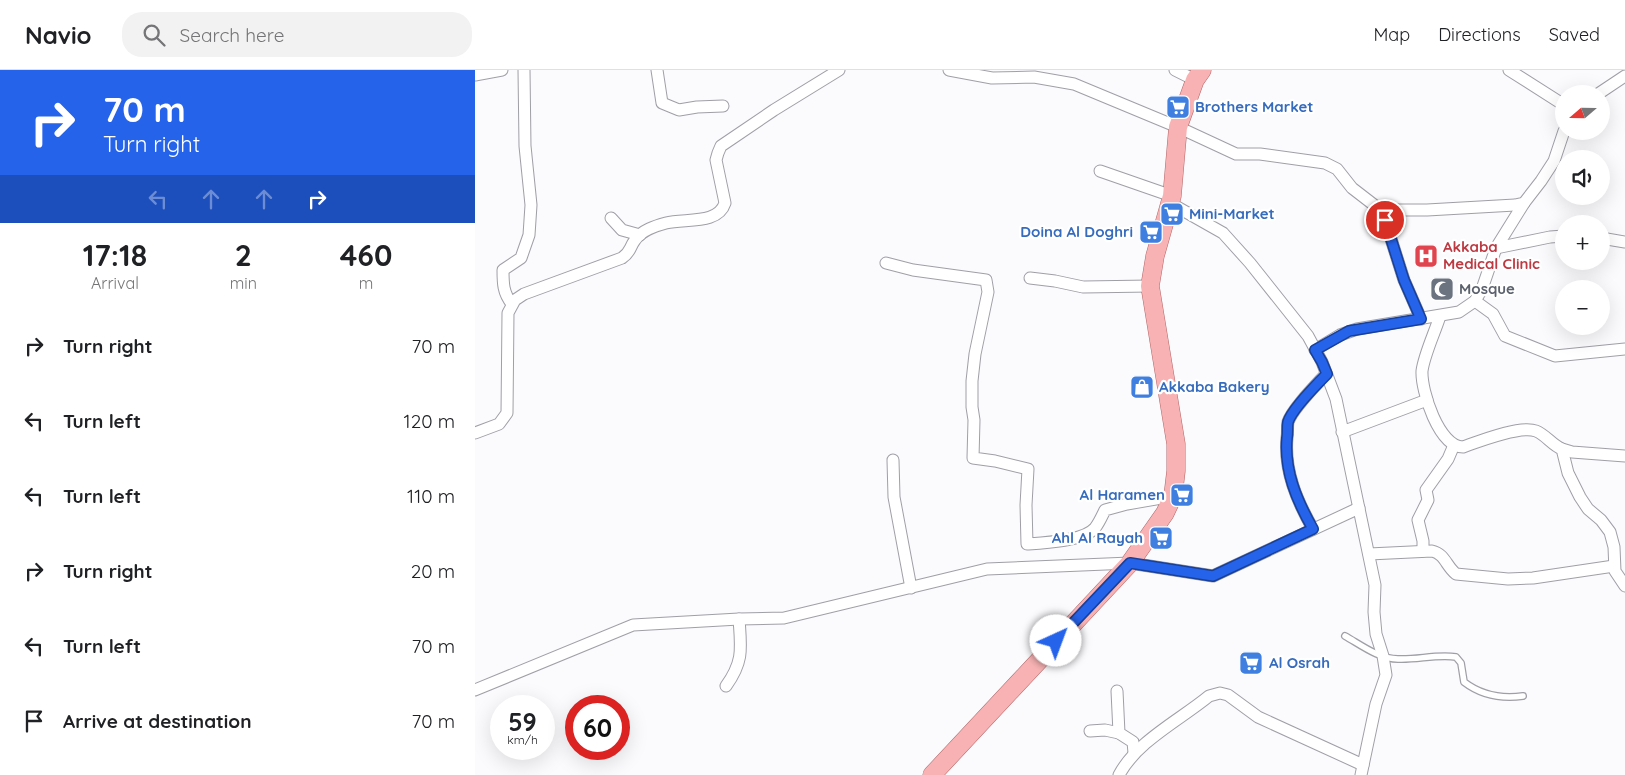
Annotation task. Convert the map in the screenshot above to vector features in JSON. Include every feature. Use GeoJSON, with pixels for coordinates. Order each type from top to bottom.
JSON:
{"type":"FeatureCollection","features":[{"type":"Feature","properties":{"kind":"main road"},"geometry":{"type":"LineString","coordinates":[[932,775],[1130,563],[1165,513],[1173,496],[1176,471],[1176,444],[1150,286],[1155,256],[1171,199],[1178,127],[1199,75]]}},
{"type":"Feature","properties":{"kind":"street"},"geometry":{"type":"LineString","coordinates":[[475,74],[502,70]]}},
{"type":"Feature","properties":{"kind":"street"},"geometry":{"type":"LineString","coordinates":[[512,304],[503,287],[503,270],[521,258],[529,235],[531,205],[525,146],[523,70]]}},
{"type":"Feature","properties":{"kind":"street"},"geometry":{"type":"LineString","coordinates":[[657,70],[662,103],[679,110],[723,106]]}},
{"type":"Feature","properties":{"kind":"street"},"geometry":{"type":"LineString","coordinates":[[475,433],[499,424],[507,413],[508,313],[512,304],[524,294],[622,258],[628,254],[640,234],[646,230],[666,223],[706,218],[719,213],[725,203],[716,160],[721,146],[773,110],[839,70]]}},
{"type":"Feature","properties":{"kind":"street"},"geometry":{"type":"LineString","coordinates":[[949,70],[992,78],[1006,74],[1074,84],[1178,127],[1235,154],[1260,154],[1331,166],[1341,174],[1352,188],[1387,216]]}},
{"type":"Feature","properties":{"kind":"street"},"geometry":{"type":"LineString","coordinates":[[1175,70],[1199,75]]}},
{"type":"Feature","properties":{"kind":"street"},"geometry":{"type":"LineString","coordinates":[[1509,70],[1555,99]]}},
{"type":"Feature","properties":{"kind":"street"},"geometry":{"type":"LineString","coordinates":[[1610,86],[1625,76]]}},
{"type":"Feature","properties":{"kind":"street"},"geometry":{"type":"LineString","coordinates":[[1315,350],[1349,331],[1459,312],[1475,301],[1482,289],[1496,248],[1524,203],[1554,161],[1561,140]]}},
{"type":"Feature","properties":{"kind":"street"},"geometry":{"type":"LineString","coordinates":[[1100,171],[1171,199],[1223,233],[1250,263],[1308,336],[1322,362],[1336,399],[1375,585],[1374,612],[1376,634],[1383,656],[1386,675],[1376,704],[1362,770],[1258,717],[1227,695],[1220,693],[1209,696],[1134,753],[1119,775]]}},
{"type":"Feature","properties":{"kind":"street"},"geometry":{"type":"LineString","coordinates":[[1421,319],[1404,280],[1385,220],[1387,216],[1396,210],[1427,210],[1524,203]]}},
{"type":"Feature","properties":{"kind":"street"},"geometry":{"type":"LineString","coordinates":[[611,218],[622,230],[640,234]]}},
{"type":"Feature","properties":{"kind":"street"},"geometry":{"type":"LineString","coordinates":[[1496,248],[1555,237]]}},
{"type":"Feature","properties":{"kind":"street"},"geometry":{"type":"LineString","coordinates":[[1610,240],[1625,242]]}},
{"type":"Feature","properties":{"kind":"street"},"geometry":{"type":"LineString","coordinates":[[886,263],[913,270],[986,280],[988,292],[975,354],[972,381],[973,458],[1028,469],[1026,505],[1027,544],[1078,537],[1094,529],[1105,510],[1173,496]]}},
{"type":"Feature","properties":{"kind":"street"},"geometry":{"type":"LineString","coordinates":[[1029,278],[1083,287],[1150,286]]}},
{"type":"Feature","properties":{"kind":"street"},"geometry":{"type":"LineString","coordinates":[[1475,301],[1493,314],[1505,336],[1555,356],[1625,349]]}},
{"type":"Feature","properties":{"kind":"street"},"geometry":{"type":"LineString","coordinates":[[1440,316],[1423,363],[1422,379],[1427,400],[1439,428],[1454,445],[1463,446],[1525,429],[1538,432],[1553,444],[1572,452],[1625,456]]}},
{"type":"Feature","properties":{"kind":"street"},"geometry":{"type":"LineString","coordinates":[[1313,529],[1295,492],[1286,451],[1289,421],[1307,394],[1327,374]]}},
{"type":"Feature","properties":{"kind":"street"},"geometry":{"type":"LineString","coordinates":[[1342,432],[1427,400]]}},
{"type":"Feature","properties":{"kind":"street"},"geometry":{"type":"LineString","coordinates":[[1423,552],[1423,541],[1418,520],[1428,500],[1426,490],[1448,460],[1454,445]]}},
{"type":"Feature","properties":{"kind":"street"},"geometry":{"type":"LineString","coordinates":[[1562,449],[1568,473],[1584,503],[1610,532],[1614,566],[1625,586]]}},
{"type":"Feature","properties":{"kind":"street"},"geometry":{"type":"LineString","coordinates":[[893,460],[894,497],[911,588]]}},
{"type":"Feature","properties":{"kind":"street"},"geometry":{"type":"LineString","coordinates":[[475,690],[633,625],[739,618],[784,618],[987,570],[1130,563],[1213,576],[1359,508]]}},
{"type":"Feature","properties":{"kind":"street"},"geometry":{"type":"LineString","coordinates":[[1369,554],[1432,551],[1441,555],[1456,574],[1508,578],[1533,578],[1614,566]]}},
{"type":"Feature","properties":{"kind":"street"},"geometry":{"type":"LineString","coordinates":[[726,686],[734,675],[740,659],[739,618]]}},
{"type":"Feature","properties":{"kind":"street"},"geometry":{"type":"LineString","coordinates":[[1117,690],[1119,733]]}},
{"type":"Feature","properties":{"kind":"street"},"geometry":{"type":"LineString","coordinates":[[1090,731],[1105,730],[1119,733],[1133,742],[1134,753]]}},
{"type":"Feature","properties":{"kind":"lane"},"geometry":{"type":"LineString","coordinates":[[1345,636],[1383,656],[1397,659],[1447,655],[1457,657],[1461,663],[1464,682],[1471,688],[1488,695],[1507,698],[1523,696]]}},
{"type":"Feature","properties":{"kind":"place","name":"Brothers Market"},"geometry":{"type":"Point","coordinates":[1178,107]}},
{"type":"Feature","properties":{"kind":"place","name":"Mini-Market"},"geometry":{"type":"Point","coordinates":[1172,214]}},
{"type":"Feature","properties":{"kind":"place","name":"Doina Al Doghri"},"geometry":{"type":"Point","coordinates":[1151,232]}},
{"type":"Feature","properties":{"kind":"place","name":"Akkaba Medical Clinic"},"geometry":{"type":"Point","coordinates":[1426,256]}},
{"type":"Feature","properties":{"kind":"place","name":"Mosque"},"geometry":{"type":"Point","coordinates":[1442,289]}},
{"type":"Feature","properties":{"kind":"place","name":"Akkaba Bakery"},"geometry":{"type":"Point","coordinates":[1142,387]}},
{"type":"Feature","properties":{"kind":"place","name":"Al Haramen"},"geometry":{"type":"Point","coordinates":[1182,495]}},
{"type":"Feature","properties":{"kind":"place","name":"Ahl Al Rayah"},"geometry":{"type":"Point","coordinates":[1161,538]}},
{"type":"Feature","properties":{"kind":"place","name":"Al Osrah"},"geometry":{"type":"Point","coordinates":[1251,663]}},
{"type":"Feature","properties":{"kind":"route"},"geometry":{"type":"LineString","coordinates":[[1056,641],[1130,563],[1213,576],[1313,529],[1303,512],[1295,492],[1286,451],[1289,421],[1307,394],[1327,374],[1315,350],[1349,331],[1421,319],[1404,280],[1385,220]]}}]}
